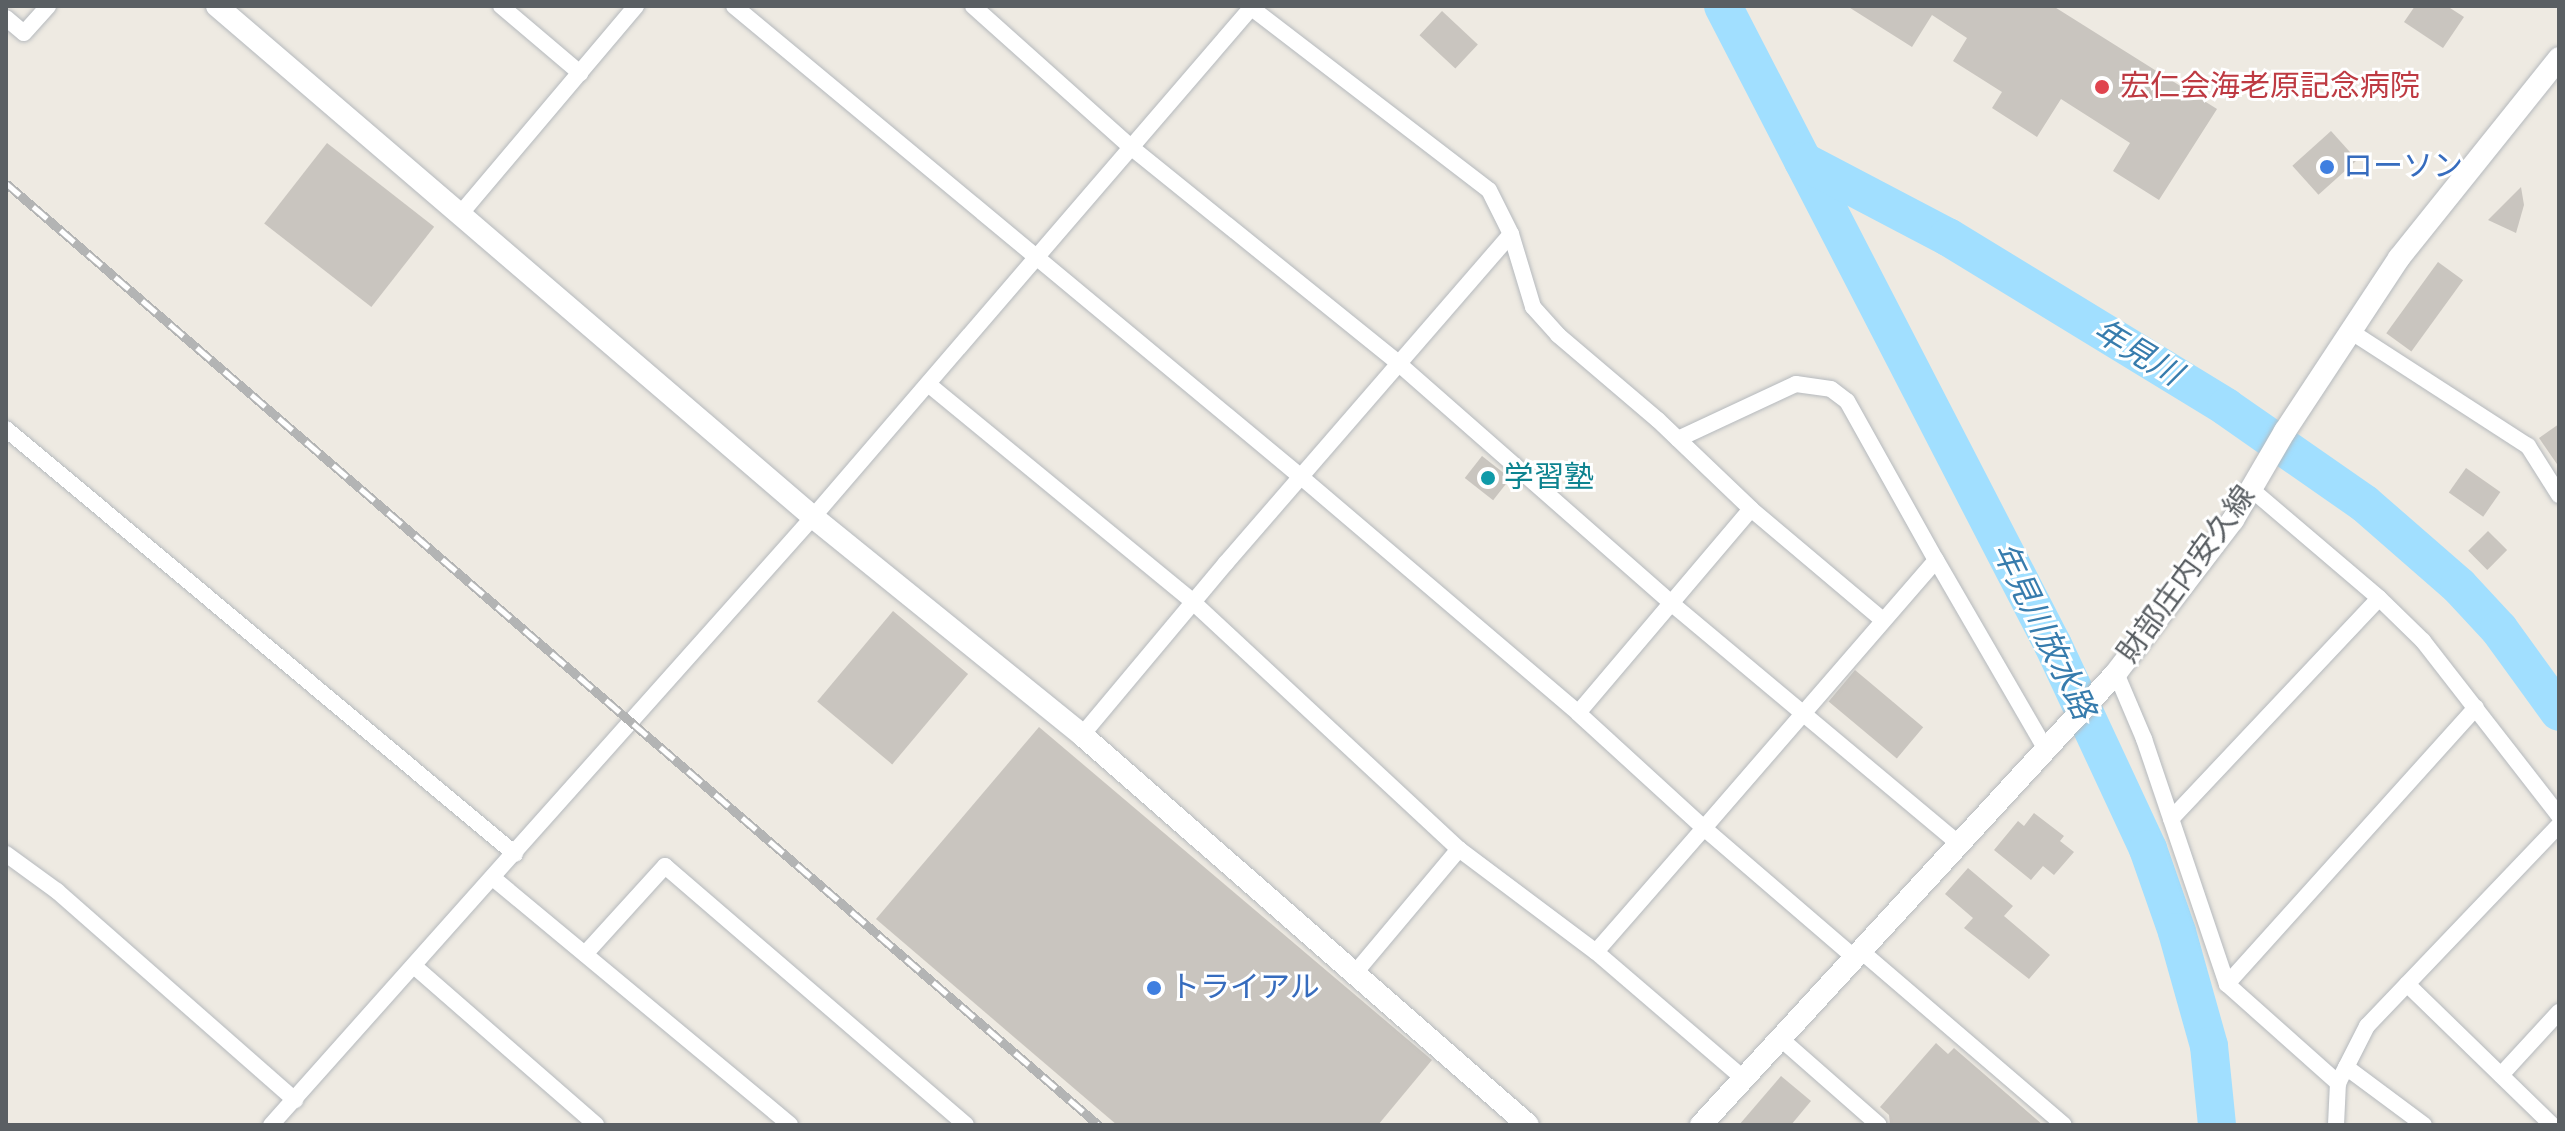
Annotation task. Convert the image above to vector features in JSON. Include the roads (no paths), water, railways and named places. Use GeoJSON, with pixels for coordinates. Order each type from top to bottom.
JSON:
{"type":"FeatureCollection","features":[{"type":"Feature","properties":{"kind":"street"},"geometry":{"type":"LineString","coordinates":[[6,18],[24,33],[48,6]]}},
{"type":"Feature","properties":{"kind":"street"},"geometry":{"type":"LineString","coordinates":[[217,6],[462,212],[813,517],[1082,735],[1528,1125]]}},
{"type":"Feature","properties":{"kind":"street"},"geometry":{"type":"LineString","coordinates":[[501,6],[580,73]]}},
{"type":"Feature","properties":{"kind":"street"},"geometry":{"type":"LineString","coordinates":[[462,212],[636,6]]}},
{"type":"Feature","properties":{"kind":"street"},"geometry":{"type":"LineString","coordinates":[[734,6],[1300,476],[1578,713],[1704,828],[2064,1125]]}},
{"type":"Feature","properties":{"kind":"street"},"geometry":{"type":"LineString","coordinates":[[973,6],[1132,148],[1398,363],[1671,603],[1959,844]]}},
{"type":"Feature","properties":{"kind":"street"},"geometry":{"type":"LineString","coordinates":[[271,1125],[813,517],[1250,7],[1489,190],[1511,234],[1533,307],[1558,335],[1678,439],[1751,509],[1883,620]]}},
{"type":"Feature","properties":{"kind":"street","name":"財部庄内安久線"},"geometry":{"type":"LineString","coordinates":[[1701,1125],[2111,680],[2233,520],[2285,431],[2399,258],[2559,58]]}},
{"type":"Feature","properties":{"kind":"street"},"geometry":{"type":"LineString","coordinates":[[1082,735],[1300,476],[1511,234]]}},
{"type":"Feature","properties":{"kind":"street"},"geometry":{"type":"LineString","coordinates":[[2350,331],[2528,446],[2559,495]]}},
{"type":"Feature","properties":{"kind":"street"},"geometry":{"type":"LineString","coordinates":[[928,384],[1193,602],[1459,849],[1596,952],[1744,1079]]}},
{"type":"Feature","properties":{"kind":"street"},"geometry":{"type":"LineString","coordinates":[[1678,439],[1796,384],[1831,389],[1847,401],[1936,560],[2049,746]]}},
{"type":"Feature","properties":{"kind":"street"},"geometry":{"type":"LineString","coordinates":[[6,429],[515,854]]}},
{"type":"Feature","properties":{"kind":"street"},"geometry":{"type":"LineString","coordinates":[[2254,482],[2423,641],[2559,816]]}},
{"type":"Feature","properties":{"kind":"street"},"geometry":{"type":"LineString","coordinates":[[1578,713],[1751,509]]}},
{"type":"Feature","properties":{"kind":"street"},"geometry":{"type":"LineString","coordinates":[[1596,952],[1936,560]]}},
{"type":"Feature","properties":{"kind":"street"},"geometry":{"type":"LineString","coordinates":[[2171,819],[2379,598]]}},
{"type":"Feature","properties":{"kind":"street"},"geometry":{"type":"LineString","coordinates":[[2111,680],[2144,739],[2227,984],[2338,1083]]}},
{"type":"Feature","properties":{"kind":"street"},"geometry":{"type":"LineString","coordinates":[[2227,984],[2476,707]]}},
{"type":"Feature","properties":{"kind":"street"},"geometry":{"type":"LineString","coordinates":[[2336,1125],[2338,1083],[2367,1026],[2559,825]]}},
{"type":"Feature","properties":{"kind":"street"},"geometry":{"type":"LineString","coordinates":[[1355,973],[1459,849]]}},
{"type":"Feature","properties":{"kind":"street"},"geometry":{"type":"LineString","coordinates":[[6,854],[57,891],[295,1100]]}},
{"type":"Feature","properties":{"kind":"street"},"geometry":{"type":"LineString","coordinates":[[585,954],[665,866],[966,1125]]}},
{"type":"Feature","properties":{"kind":"street"},"geometry":{"type":"LineString","coordinates":[[493,878],[790,1125]]}},
{"type":"Feature","properties":{"kind":"street"},"geometry":{"type":"LineString","coordinates":[[414,966],[596,1125]]}},
{"type":"Feature","properties":{"kind":"street"},"geometry":{"type":"LineString","coordinates":[[2407,984],[2552,1125]]}},
{"type":"Feature","properties":{"kind":"street"},"geometry":{"type":"LineString","coordinates":[[2501,1075],[2559,1012]]}},
{"type":"Feature","properties":{"kind":"street"},"geometry":{"type":"LineString","coordinates":[[1781,1039],[1879,1125]]}},
{"type":"Feature","properties":{"kind":"street"},"geometry":{"type":"LineString","coordinates":[[2346,1067],[2424,1125]]}},
{"type":"Feature","properties":{"kind":"waterway","name":"年見川放水路"},"geometry":{"type":"LineString","coordinates":[[1723,6],[2053,645],[2148,849],[2177,932],[2209,1046],[2217,1125]]}},
{"type":"Feature","properties":{"kind":"waterway","name":"年見川"},"geometry":{"type":"LineString","coordinates":[[1803,161],[1948,237],[2226,407],[2365,504],[2459,586],[2499,629],[2559,712]]}},
{"type":"Feature","properties":{"kind":"railway"},"geometry":{"type":"LineString","coordinates":[[6,183],[1099,1125]]}},
{"type":"Feature","properties":{"kind":"place","name":"宏仁会海老原記念病院"},"geometry":{"type":"Point","coordinates":[2102,87]}},
{"type":"Feature","properties":{"kind":"place","name":"ローソン"},"geometry":{"type":"Point","coordinates":[2327,167]}},
{"type":"Feature","properties":{"kind":"place","name":"学習塾"},"geometry":{"type":"Point","coordinates":[1488,478]}},
{"type":"Feature","properties":{"kind":"place","name":"トライアル"},"geometry":{"type":"Point","coordinates":[1154,988]}}]}
